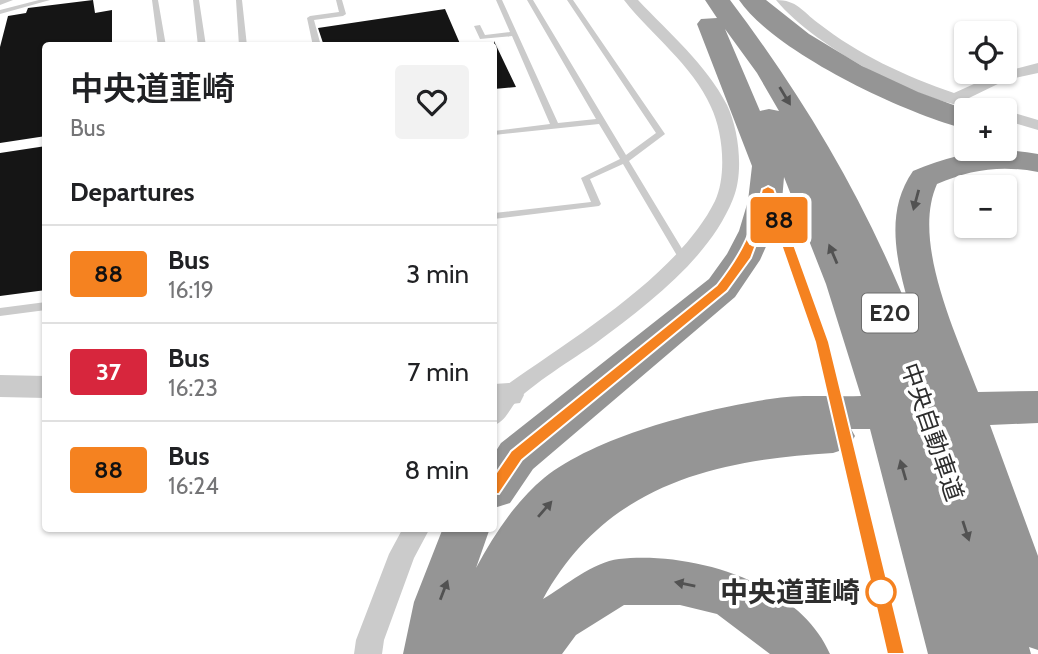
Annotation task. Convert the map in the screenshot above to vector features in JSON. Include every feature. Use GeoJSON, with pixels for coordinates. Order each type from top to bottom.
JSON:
{"type":"FeatureCollection","features":[{"type":"Feature","properties":{"kind":"highway"},"geometry":{"type":"LineString","coordinates":[[751,0],[781,28],[837,64],[886,89],[954,108]]}},
{"type":"Feature","properties":{"kind":"highway"},"geometry":{"type":"LineString","coordinates":[[497,485],[517,456],[722,288],[745,258],[760,225],[768,189],[768,166],[706,8]]}},
{"type":"Feature","properties":{"kind":"highway","name":"中央自動車道"},"geometry":{"type":"LineString","coordinates":[[706,8],[772,122],[811,202],[845,284],[875,374],[954,654]]}},
{"type":"Feature","properties":{"kind":"highway","name":"中央自動車道"},"geometry":{"type":"LineString","coordinates":[[706,8],[774,78],[848,212],[913,375],[1005,654]]}},
{"type":"Feature","properties":{"kind":"highway"},"geometry":{"type":"LineString","coordinates":[[1017,138],[1038,145]]}},
{"type":"Feature","properties":{"kind":"highway"},"geometry":{"type":"LineString","coordinates":[[1038,163],[1025,160],[979,159],[951,166],[923,178],[914,199],[912,222],[917,268],[934,325],[1038,626]]}},
{"type":"Feature","properties":{"kind":"highway"},"geometry":{"type":"LineString","coordinates":[[467,654],[480,610],[516,543],[560,492],[619,456],[697,431],[772,415],[813,424],[1027,419]]}},
{"type":"Feature","properties":{"kind":"highway"},"geometry":{"type":"LineString","coordinates":[[491,654],[495,637],[543,553],[586,509],[648,473],[813,424]]}},
{"type":"Feature","properties":{"kind":"highway"},"geometry":{"type":"LineString","coordinates":[[429,654],[439,601],[465,532]]}},
{"type":"Feature","properties":{"kind":"highway"},"geometry":{"type":"LineString","coordinates":[[531,654],[558,618],[618,582],[680,582],[729,594],[783,630],[804,654]]}},
{"type":"Feature","properties":{"kind":"street"},"geometry":{"type":"LineString","coordinates":[[0,1],[6,0]]}},
{"type":"Feature","properties":{"kind":"street"},"geometry":{"type":"LineString","coordinates":[[499,402],[660,282],[715,215],[729,185],[726,127],[719,107],[697,72],[631,0]]}},
{"type":"Feature","properties":{"kind":"street"},"geometry":{"type":"LineString","coordinates":[[783,0],[832,43],[954,107]]}},
{"type":"Feature","properties":{"kind":"street"},"geometry":{"type":"LineString","coordinates":[[975,98],[1001,77],[1038,68]]}},
{"type":"Feature","properties":{"kind":"street"},"geometry":{"type":"LineString","coordinates":[[1017,119],[1038,125]]}},
{"type":"Feature","properties":{"kind":"street"},"geometry":{"type":"LineString","coordinates":[[0,386],[42,387]]}},
{"type":"Feature","properties":{"kind":"street"},"geometry":{"type":"LineString","coordinates":[[369,654],[370,640],[402,554],[415,532]]}},
{"type":"Feature","properties":{"kind":"lane"},"geometry":{"type":"LineString","coordinates":[[0,12],[47,0]]}},
{"type":"Feature","properties":{"kind":"lane"},"geometry":{"type":"LineString","coordinates":[[155,0],[161,42]]}},
{"type":"Feature","properties":{"kind":"lane"},"geometry":{"type":"LineString","coordinates":[[196,0],[201,42]]}},
{"type":"Feature","properties":{"kind":"lane"},"geometry":{"type":"LineString","coordinates":[[239,0],[243,42]]}},
{"type":"Feature","properties":{"kind":"lane"},"geometry":{"type":"LineString","coordinates":[[316,42],[310,18],[343,14],[339,0]]}},
{"type":"Feature","properties":{"kind":"lane"},"geometry":{"type":"LineString","coordinates":[[499,0],[555,126]]}},
{"type":"Feature","properties":{"kind":"lane"},"geometry":{"type":"LineString","coordinates":[[530,0],[682,257]]}},
{"type":"Feature","properties":{"kind":"lane"},"geometry":{"type":"LineString","coordinates":[[497,216],[596,204],[585,178],[625,160],[661,134],[570,0]]}},
{"type":"Feature","properties":{"kind":"lane"},"geometry":{"type":"LineString","coordinates":[[478,26],[483,37],[514,34]]}},
{"type":"Feature","properties":{"kind":"lane"},"geometry":{"type":"LineString","coordinates":[[497,133],[602,121]]}},
{"type":"Feature","properties":{"kind":"lane"},"geometry":{"type":"LineString","coordinates":[[768,189],[822,342],[896,654]]}},
{"type":"Feature","properties":{"kind":"lane"},"geometry":{"type":"LineString","coordinates":[[0,312],[42,307]]}},
{"type":"Feature","properties":{"kind":"lane"},"geometry":{"type":"LineString","coordinates":[[996,499],[1038,587]]}},
{"type":"Feature","properties":{"kind":"building"},"geometry":{"type":"Polygon","coordinates":[[[93,0],[95,13],[112,10],[112,42],[42,42],[42,137],[0,143],[0,47],[8,16],[26,13],[28,8],[93,0]]]}},
{"type":"Feature","properties":{"kind":"building"},"geometry":{"type":"Polygon","coordinates":[[[445,9],[459,42],[323,42],[318,28],[445,9]]]}},
{"type":"Feature","properties":{"kind":"building"},"geometry":{"type":"Polygon","coordinates":[[[497,47],[516,87],[497,89],[497,47]]]}},
{"type":"Feature","properties":{"kind":"building"},"geometry":{"type":"Polygon","coordinates":[[[42,147],[42,291],[0,296],[0,153],[42,147]]]}},
{"type":"Feature","properties":{"kind":"bus line","name":"88"},"geometry":{"type":"LineString","coordinates":[[497,485],[517,456],[619,369],[722,288],[745,258],[760,225],[768,189],[822,342],[896,654]]}},
{"type":"Feature","properties":{"kind":"place","name":"中央道韮崎"},"geometry":{"type":"Point","coordinates":[881,592]}}]}
